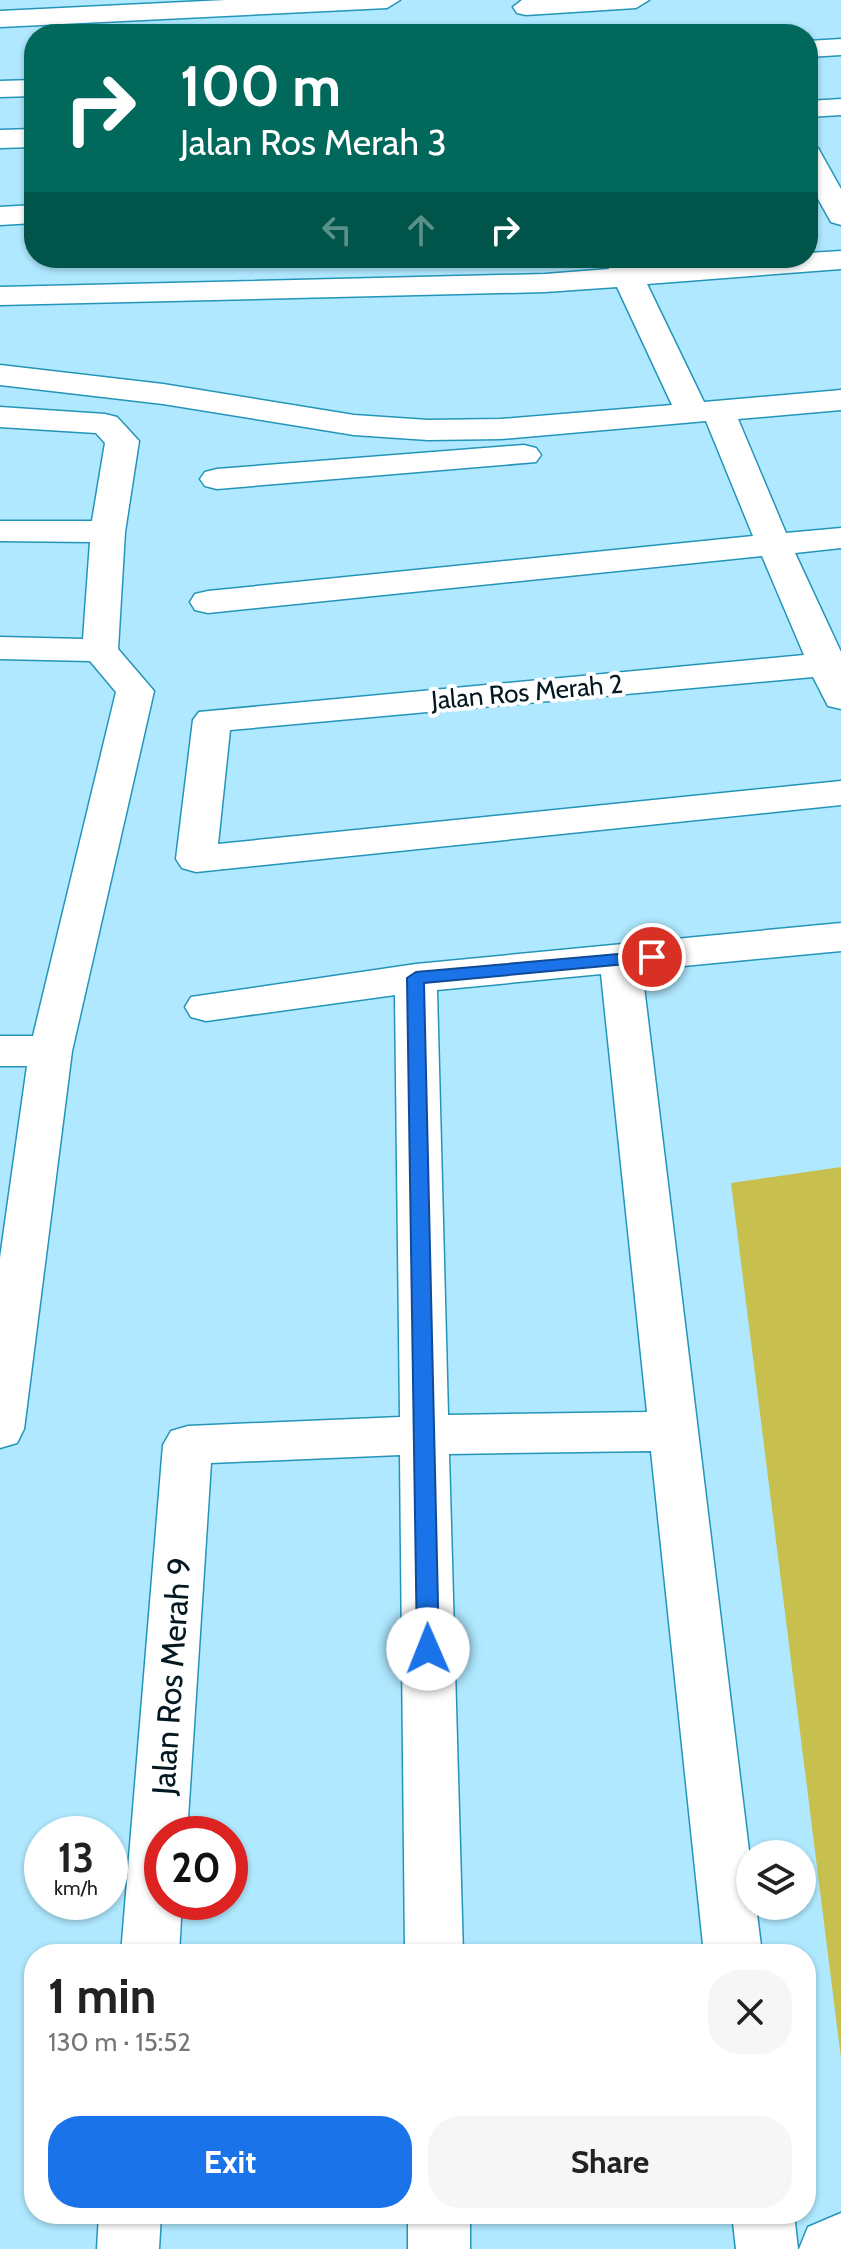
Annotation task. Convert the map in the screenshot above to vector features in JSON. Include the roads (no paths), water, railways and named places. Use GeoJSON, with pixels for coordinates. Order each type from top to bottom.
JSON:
{"type":"FeatureCollection","features":[{"type":"Feature","properties":{"kind":"street"},"geometry":{"type":"LineString","coordinates":[[0,19],[387,0]]}},
{"type":"Feature","properties":{"kind":"street"},"geometry":{"type":"LineString","coordinates":[[534,24],[525,3],[636,0]]}},
{"type":"Feature","properties":{"kind":"street"},"geometry":{"type":"LineString","coordinates":[[818,48],[841,47]]}},
{"type":"Feature","properties":{"kind":"street"},"geometry":{"type":"LineString","coordinates":[[0,89],[24,88]]}},
{"type":"Feature","properties":{"kind":"street"},"geometry":{"type":"LineString","coordinates":[[818,108],[841,107]]}},
{"type":"Feature","properties":{"kind":"street"},"geometry":{"type":"LineString","coordinates":[[0,139],[24,138]]}},
{"type":"Feature","properties":{"kind":"street"},"geometry":{"type":"LineString","coordinates":[[818,166],[833,184],[841,216]]}},
{"type":"Feature","properties":{"kind":"street"},"geometry":{"type":"LineString","coordinates":[[0,216],[24,215]]}},
{"type":"Feature","properties":{"kind":"street"},"geometry":{"type":"LineString","coordinates":[[818,261],[841,260]]}},
{"type":"Feature","properties":{"kind":"street"},"geometry":{"type":"LineString","coordinates":[[0,296],[623,268],[713,421],[834,664],[841,698]]}},
{"type":"Feature","properties":{"kind":"street"},"geometry":{"type":"LineString","coordinates":[[0,375],[163,394],[354,425],[428,430],[713,421],[841,429]]}},
{"type":"Feature","properties":{"kind":"street"},"geometry":{"type":"LineString","coordinates":[[217,479],[713,421],[841,400]]}},
{"type":"Feature","properties":{"kind":"street"},"geometry":{"type":"LineString","coordinates":[[0,417],[105,424],[122,441],[108,532],[100,650],[135,691],[14,1214],[0,1426]]}},
{"type":"Feature","properties":{"kind":"street"},"geometry":{"type":"LineString","coordinates":[[0,531],[108,532]]}},
{"type":"Feature","properties":{"kind":"street"},"geometry":{"type":"LineString","coordinates":[[208,602],[841,538]]}},
{"type":"Feature","properties":{"kind":"street"},"geometry":{"type":"LineString","coordinates":[[0,648],[100,650]]}},
{"type":"Feature","properties":{"kind":"street","name":"Jalan Ros Merah 2"},"geometry":{"type":"LineString","coordinates":[[834,664],[212,720],[196,859],[841,793]]}},
{"type":"Feature","properties":{"kind":"street"},"geometry":{"type":"LineString","coordinates":[[206,1007],[416,978],[841,937]]}},
{"type":"Feature","properties":{"kind":"street"},"geometry":{"type":"LineString","coordinates":[[620,960],[732,1944]]}},
{"type":"Feature","properties":{"kind":"street"},"geometry":{"type":"LineString","coordinates":[[416,978],[434,1944]]}},
{"type":"Feature","properties":{"kind":"street"},"geometry":{"type":"LineString","coordinates":[[0,1051],[51,1051]]}},
{"type":"Feature","properties":{"kind":"street"},"geometry":{"type":"LineString","coordinates":[[424,1435],[673,1431]]}},
{"type":"Feature","properties":{"kind":"street","name":"Jalan Ros Merah 9"},"geometry":{"type":"LineString","coordinates":[[151,1944],[188,1445],[424,1435]]}},
{"type":"Feature","properties":{"kind":"street"},"geometry":{"type":"LineString","coordinates":[[128,2249],[129,2224]]}},
{"type":"Feature","properties":{"kind":"street"},"geometry":{"type":"LineString","coordinates":[[439,2224],[439,2249]]}},
{"type":"Feature","properties":{"kind":"street"},"geometry":{"type":"LineString","coordinates":[[764,2224],[767,2249]]}},
{"type":"Feature","properties":{"kind":"street"},"geometry":{"type":"LineString","coordinates":[[830,2249],[841,2244]]}}]}
